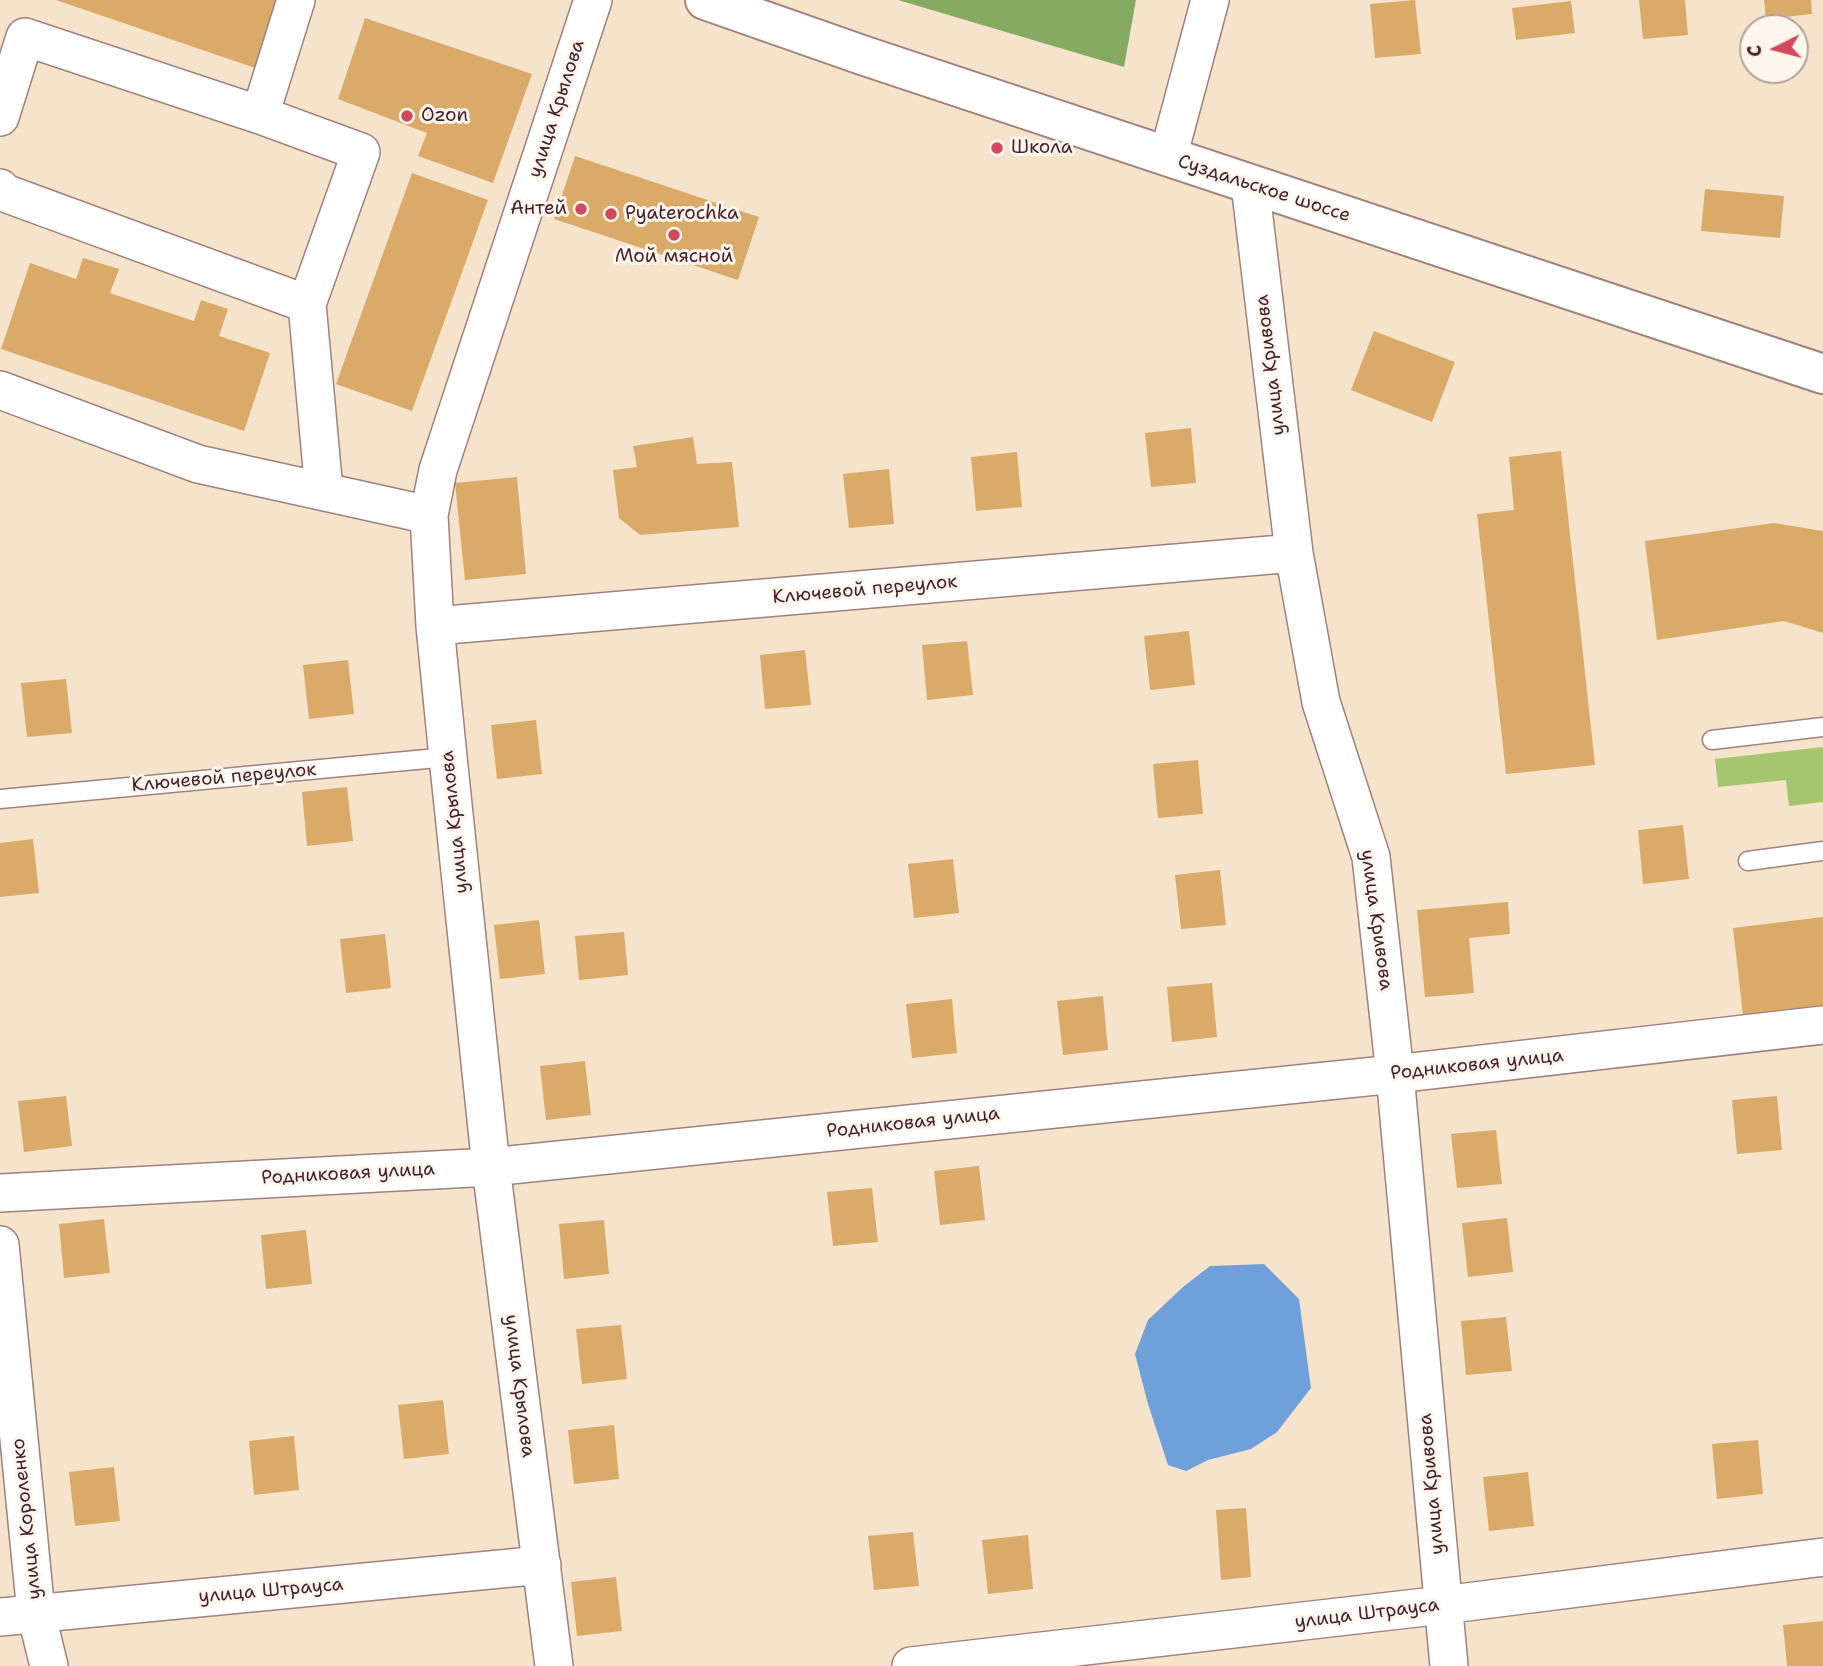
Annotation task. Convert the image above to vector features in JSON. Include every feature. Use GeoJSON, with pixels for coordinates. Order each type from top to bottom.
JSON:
{"type":"FeatureCollection","features":[{"type":"Feature","properties":{"kind":"main road","name":"Суздальское шоссе"},"geometry":{"type":"LineString","coordinates":[[705,0],[1823,374]]}},
{"type":"Feature","properties":{"kind":"street"},"geometry":{"type":"LineString","coordinates":[[260,115],[296,0]]}},
{"type":"Feature","properties":{"kind":"street","name":"улица Крылова"},"geometry":{"type":"LineString","coordinates":[[554,1666],[491,1167],[435,626],[429,515],[438,470],[593,0]]}},
{"type":"Feature","properties":{"kind":"street"},"geometry":{"type":"LineString","coordinates":[[1168,157],[1210,0]]}},
{"type":"Feature","properties":{"kind":"street"},"geometry":{"type":"LineString","coordinates":[[0,117],[25,37],[260,115],[361,152],[307,304],[324,491]]}},
{"type":"Feature","properties":{"kind":"street","name":"улица Кривова"},"geometry":{"type":"LineString","coordinates":[[1250,184],[1294,554],[1321,702],[1371,857],[1395,1074],[1449,1666]]}},
{"type":"Feature","properties":{"kind":"street"},"geometry":{"type":"LineString","coordinates":[[0,188],[2,192],[307,304]]}},
{"type":"Feature","properties":{"kind":"street"},"geometry":{"type":"LineString","coordinates":[[0,390],[198,464],[429,515]]}},
{"type":"Feature","properties":{"kind":"street","name":"Ключевой переулок"},"geometry":{"type":"LineString","coordinates":[[435,626],[1294,554]]}},
{"type":"Feature","properties":{"kind":"street","name":"Родниковая улица"},"geometry":{"type":"LineString","coordinates":[[0,1193],[491,1167],[1395,1074],[1823,1025]]}},
{"type":"Feature","properties":{"kind":"street","name":"улица Короленко"},"geometry":{"type":"LineString","coordinates":[[0,1245],[36,1613],[50,1666]]}},
{"type":"Feature","properties":{"kind":"street","name":"улица Штрауса"},"geometry":{"type":"LineString","coordinates":[[911,1666],[1443,1605],[1823,1557]]}},
{"type":"Feature","properties":{"kind":"street","name":"улица Штрауса"},"geometry":{"type":"LineString","coordinates":[[0,1618],[542,1565]]}},
{"type":"Feature","properties":{"kind":"lane"},"geometry":{"type":"LineString","coordinates":[[1712,740],[1823,727]]}},
{"type":"Feature","properties":{"kind":"lane","name":"Ключевой переулок"},"geometry":{"type":"LineString","coordinates":[[0,799],[448,757]]}},
{"type":"Feature","properties":{"kind":"lane"},"geometry":{"type":"LineString","coordinates":[[1748,861],[1823,852]]}},
{"type":"Feature","properties":{"kind":"green space"},"geometry":{"type":"Polygon","coordinates":[[[898,0],[1136,0],[1124,67],[898,0]]]}},
{"type":"Feature","properties":{"kind":"green space"},"geometry":{"type":"Polygon","coordinates":[[[1823,747],[1823,802],[1789,806],[1786,780],[1718,787],[1715,759],[1823,747]]]}},
{"type":"Feature","properties":{"kind":"water"},"geometry":{"type":"Polygon","coordinates":[[[1264,1264],[1299,1299],[1311,1388],[1277,1432],[1251,1449],[1208,1460],[1186,1471],[1168,1465],[1135,1354],[1148,1320],[1210,1266],[1264,1264]]]}},
{"type":"Feature","properties":{"kind":"building"},"geometry":{"type":"Polygon","coordinates":[[[56,0],[278,0],[255,68],[56,0]]]}},
{"type":"Feature","properties":{"kind":"building"},"geometry":{"type":"Polygon","coordinates":[[[1415,0],[1421,54],[1375,58],[1370,4],[1415,0]]]}},
{"type":"Feature","properties":{"kind":"building"},"geometry":{"type":"Polygon","coordinates":[[[1639,0],[1685,0],[1688,35],[1643,39],[1639,0]]]}},
{"type":"Feature","properties":{"kind":"building"},"geometry":{"type":"Polygon","coordinates":[[[1764,0],[1811,0],[1812,14],[1765,14],[1764,0]]]}},
{"type":"Feature","properties":{"kind":"building"},"geometry":{"type":"Polygon","coordinates":[[[1571,1],[1575,33],[1516,40],[1512,8],[1571,1]]]}},
{"type":"Feature","properties":{"kind":"building"},"geometry":{"type":"Polygon","coordinates":[[[365,18],[532,74],[493,183],[418,156],[427,133],[338,99],[365,18]]]}},
{"type":"Feature","properties":{"kind":"building"},"geometry":{"type":"Polygon","coordinates":[[[575,156],[759,217],[738,280],[554,219],[575,156]]]}},
{"type":"Feature","properties":{"kind":"building"},"geometry":{"type":"Polygon","coordinates":[[[412,173],[488,200],[412,411],[336,384],[412,173]]]}},
{"type":"Feature","properties":{"kind":"building"},"geometry":{"type":"Polygon","coordinates":[[[1705,189],[1784,196],[1780,238],[1701,231],[1705,189]]]}},
{"type":"Feature","properties":{"kind":"building"},"geometry":{"type":"Polygon","coordinates":[[[83,258],[119,269],[110,293],[194,321],[201,300],[228,309],[219,336],[270,353],[244,431],[1,349],[30,263],[76,279],[83,258]]]}},
{"type":"Feature","properties":{"kind":"building"},"geometry":{"type":"Polygon","coordinates":[[[1374,331],[1455,362],[1432,422],[1351,390],[1374,331]]]}},
{"type":"Feature","properties":{"kind":"building"},"geometry":{"type":"Polygon","coordinates":[[[1191,428],[1196,483],[1151,487],[1145,433],[1191,428]]]}},
{"type":"Feature","properties":{"kind":"building"},"geometry":{"type":"Polygon","coordinates":[[[693,437],[697,464],[732,462],[739,527],[640,535],[619,518],[613,470],[637,467],[633,446],[693,437]]]}},
{"type":"Feature","properties":{"kind":"building"},"geometry":{"type":"Polygon","coordinates":[[[1561,451],[1595,765],[1506,774],[1477,514],[1514,510],[1509,457],[1561,451]]]}},
{"type":"Feature","properties":{"kind":"building"},"geometry":{"type":"Polygon","coordinates":[[[1017,452],[1022,507],[976,511],[971,457],[1017,452]]]}},
{"type":"Feature","properties":{"kind":"building"},"geometry":{"type":"Polygon","coordinates":[[[889,469],[894,524],[849,528],[843,474],[889,469]]]}},
{"type":"Feature","properties":{"kind":"building"},"geometry":{"type":"Polygon","coordinates":[[[517,477],[526,574],[465,580],[455,483],[517,477]]]}},
{"type":"Feature","properties":{"kind":"building"},"geometry":{"type":"Polygon","coordinates":[[[1774,523],[1823,531],[1823,633],[1784,621],[1657,640],[1645,541],[1774,523]]]}},
{"type":"Feature","properties":{"kind":"building"},"geometry":{"type":"Polygon","coordinates":[[[1189,631],[1195,685],[1150,690],[1144,636],[1189,631]]]}},
{"type":"Feature","properties":{"kind":"building"},"geometry":{"type":"Polygon","coordinates":[[[967,641],[973,695],[927,700],[922,645],[967,641]]]}},
{"type":"Feature","properties":{"kind":"building"},"geometry":{"type":"Polygon","coordinates":[[[805,650],[811,705],[765,709],[760,655],[805,650]]]}},
{"type":"Feature","properties":{"kind":"building"},"geometry":{"type":"Polygon","coordinates":[[[348,660],[354,714],[309,719],[303,665],[348,660]]]}},
{"type":"Feature","properties":{"kind":"building"},"geometry":{"type":"Polygon","coordinates":[[[66,679],[72,733],[27,737],[21,683],[66,679]]]}},
{"type":"Feature","properties":{"kind":"building"},"geometry":{"type":"Polygon","coordinates":[[[536,720],[542,774],[497,779],[491,725],[536,720]]]}},
{"type":"Feature","properties":{"kind":"building"},"geometry":{"type":"Polygon","coordinates":[[[1198,760],[1203,814],[1158,818],[1153,764],[1198,760]]]}},
{"type":"Feature","properties":{"kind":"building"},"geometry":{"type":"Polygon","coordinates":[[[347,787],[353,841],[307,846],[302,792],[347,787]]]}},
{"type":"Feature","properties":{"kind":"building"},"geometry":{"type":"Polygon","coordinates":[[[1683,825],[1689,879],[1643,884],[1638,830],[1683,825]]]}},
{"type":"Feature","properties":{"kind":"building"},"geometry":{"type":"Polygon","coordinates":[[[33,839],[39,893],[0,897],[0,843],[33,839]]]}},
{"type":"Feature","properties":{"kind":"building"},"geometry":{"type":"Polygon","coordinates":[[[953,859],[959,913],[914,918],[908,864],[953,859]]]}},
{"type":"Feature","properties":{"kind":"building"},"geometry":{"type":"Polygon","coordinates":[[[1220,870],[1226,925],[1181,929],[1175,875],[1220,870]]]}},
{"type":"Feature","properties":{"kind":"building"},"geometry":{"type":"Polygon","coordinates":[[[1508,902],[1510,934],[1469,938],[1474,993],[1425,997],[1417,910],[1508,902]]]}},
{"type":"Feature","properties":{"kind":"building"},"geometry":{"type":"Polygon","coordinates":[[[1823,917],[1823,1014],[1744,1024],[1733,928],[1823,917]]]}},
{"type":"Feature","properties":{"kind":"building"},"geometry":{"type":"Polygon","coordinates":[[[539,920],[545,974],[500,979],[494,925],[539,920]]]}},
{"type":"Feature","properties":{"kind":"building"},"geometry":{"type":"Polygon","coordinates":[[[624,932],[628,975],[579,980],[575,936],[624,932]]]}},
{"type":"Feature","properties":{"kind":"building"},"geometry":{"type":"Polygon","coordinates":[[[385,934],[391,988],[346,993],[340,939],[385,934]]]}},
{"type":"Feature","properties":{"kind":"building"},"geometry":{"type":"Polygon","coordinates":[[[1212,983],[1217,1037],[1172,1042],[1167,987],[1212,983]]]}},
{"type":"Feature","properties":{"kind":"building"},"geometry":{"type":"Polygon","coordinates":[[[1103,996],[1108,1050],[1063,1055],[1057,1001],[1103,996]]]}},
{"type":"Feature","properties":{"kind":"building"},"geometry":{"type":"Polygon","coordinates":[[[952,999],[957,1053],[912,1058],[906,1004],[952,999]]]}},
{"type":"Feature","properties":{"kind":"building"},"geometry":{"type":"Polygon","coordinates":[[[585,1061],[591,1115],[546,1120],[540,1066],[585,1061]]]}},
{"type":"Feature","properties":{"kind":"building"},"geometry":{"type":"Polygon","coordinates":[[[66,1096],[72,1146],[24,1152],[18,1101],[66,1096]]]}},
{"type":"Feature","properties":{"kind":"building"},"geometry":{"type":"Polygon","coordinates":[[[1777,1096],[1782,1150],[1737,1154],[1732,1100],[1777,1096]]]}},
{"type":"Feature","properties":{"kind":"building"},"geometry":{"type":"Polygon","coordinates":[[[1496,1130],[1502,1184],[1457,1188],[1451,1134],[1496,1130]]]}},
{"type":"Feature","properties":{"kind":"building"},"geometry":{"type":"Polygon","coordinates":[[[979,1166],[985,1220],[940,1225],[934,1171],[979,1166]]]}},
{"type":"Feature","properties":{"kind":"building"},"geometry":{"type":"Polygon","coordinates":[[[872,1188],[878,1242],[833,1246],[827,1192],[872,1188]]]}},
{"type":"Feature","properties":{"kind":"building"},"geometry":{"type":"Polygon","coordinates":[[[1507,1218],[1513,1272],[1468,1277],[1462,1223],[1507,1218]]]}},
{"type":"Feature","properties":{"kind":"building"},"geometry":{"type":"Polygon","coordinates":[[[104,1219],[110,1273],[64,1278],[59,1224],[104,1219]]]}},
{"type":"Feature","properties":{"kind":"building"},"geometry":{"type":"Polygon","coordinates":[[[604,1220],[609,1274],[564,1279],[559,1224],[604,1220]]]}},
{"type":"Feature","properties":{"kind":"building"},"geometry":{"type":"Polygon","coordinates":[[[306,1230],[312,1284],[266,1289],[261,1235],[306,1230]]]}},
{"type":"Feature","properties":{"kind":"building"},"geometry":{"type":"Polygon","coordinates":[[[1506,1317],[1512,1371],[1466,1375],[1461,1321],[1506,1317]]]}},
{"type":"Feature","properties":{"kind":"building"},"geometry":{"type":"Polygon","coordinates":[[[621,1325],[627,1379],[582,1384],[576,1329],[621,1325]]]}},
{"type":"Feature","properties":{"kind":"building"},"geometry":{"type":"Polygon","coordinates":[[[443,1400],[449,1454],[404,1459],[398,1405],[443,1400]]]}},
{"type":"Feature","properties":{"kind":"building"},"geometry":{"type":"Polygon","coordinates":[[[614,1425],[619,1479],[574,1484],[568,1430],[614,1425]]]}},
{"type":"Feature","properties":{"kind":"building"},"geometry":{"type":"Polygon","coordinates":[[[294,1436],[299,1490],[254,1495],[249,1441],[294,1436]]]}},
{"type":"Feature","properties":{"kind":"building"},"geometry":{"type":"Polygon","coordinates":[[[1758,1440],[1763,1494],[1717,1499],[1712,1444],[1758,1440]]]}},
{"type":"Feature","properties":{"kind":"building"},"geometry":{"type":"Polygon","coordinates":[[[114,1467],[120,1521],[75,1526],[69,1472],[114,1467]]]}},
{"type":"Feature","properties":{"kind":"building"},"geometry":{"type":"Polygon","coordinates":[[[1528,1472],[1534,1526],[1489,1531],[1483,1477],[1528,1472]]]}},
{"type":"Feature","properties":{"kind":"building"},"geometry":{"type":"Polygon","coordinates":[[[1246,1508],[1251,1577],[1221,1580],[1216,1510],[1246,1508]]]}},
{"type":"Feature","properties":{"kind":"building"},"geometry":{"type":"Polygon","coordinates":[[[913,1532],[919,1586],[874,1590],[868,1536],[913,1532]]]}},
{"type":"Feature","properties":{"kind":"building"},"geometry":{"type":"Polygon","coordinates":[[[1028,1535],[1033,1589],[988,1594],[982,1540],[1028,1535]]]}},
{"type":"Feature","properties":{"kind":"building"},"geometry":{"type":"Polygon","coordinates":[[[616,1577],[622,1631],[577,1636],[571,1582],[616,1577]]]}},
{"type":"Feature","properties":{"kind":"building"},"geometry":{"type":"Polygon","coordinates":[[[1823,1621],[1823,1666],[1787,1666],[1783,1625],[1823,1621]]]}},
{"type":"Feature","properties":{"kind":"place","name":"Ozon"},"geometry":{"type":"Point","coordinates":[407,116]}},
{"type":"Feature","properties":{"kind":"place","name":"Школа"},"geometry":{"type":"Point","coordinates":[997,148]}},
{"type":"Feature","properties":{"kind":"place","name":"Антей"},"geometry":{"type":"Point","coordinates":[581,209]}},
{"type":"Feature","properties":{"kind":"place","name":"Pyaterochka"},"geometry":{"type":"Point","coordinates":[611,214]}},
{"type":"Feature","properties":{"kind":"place","name":"Мой мясной"},"geometry":{"type":"Point","coordinates":[674,235]}}]}
